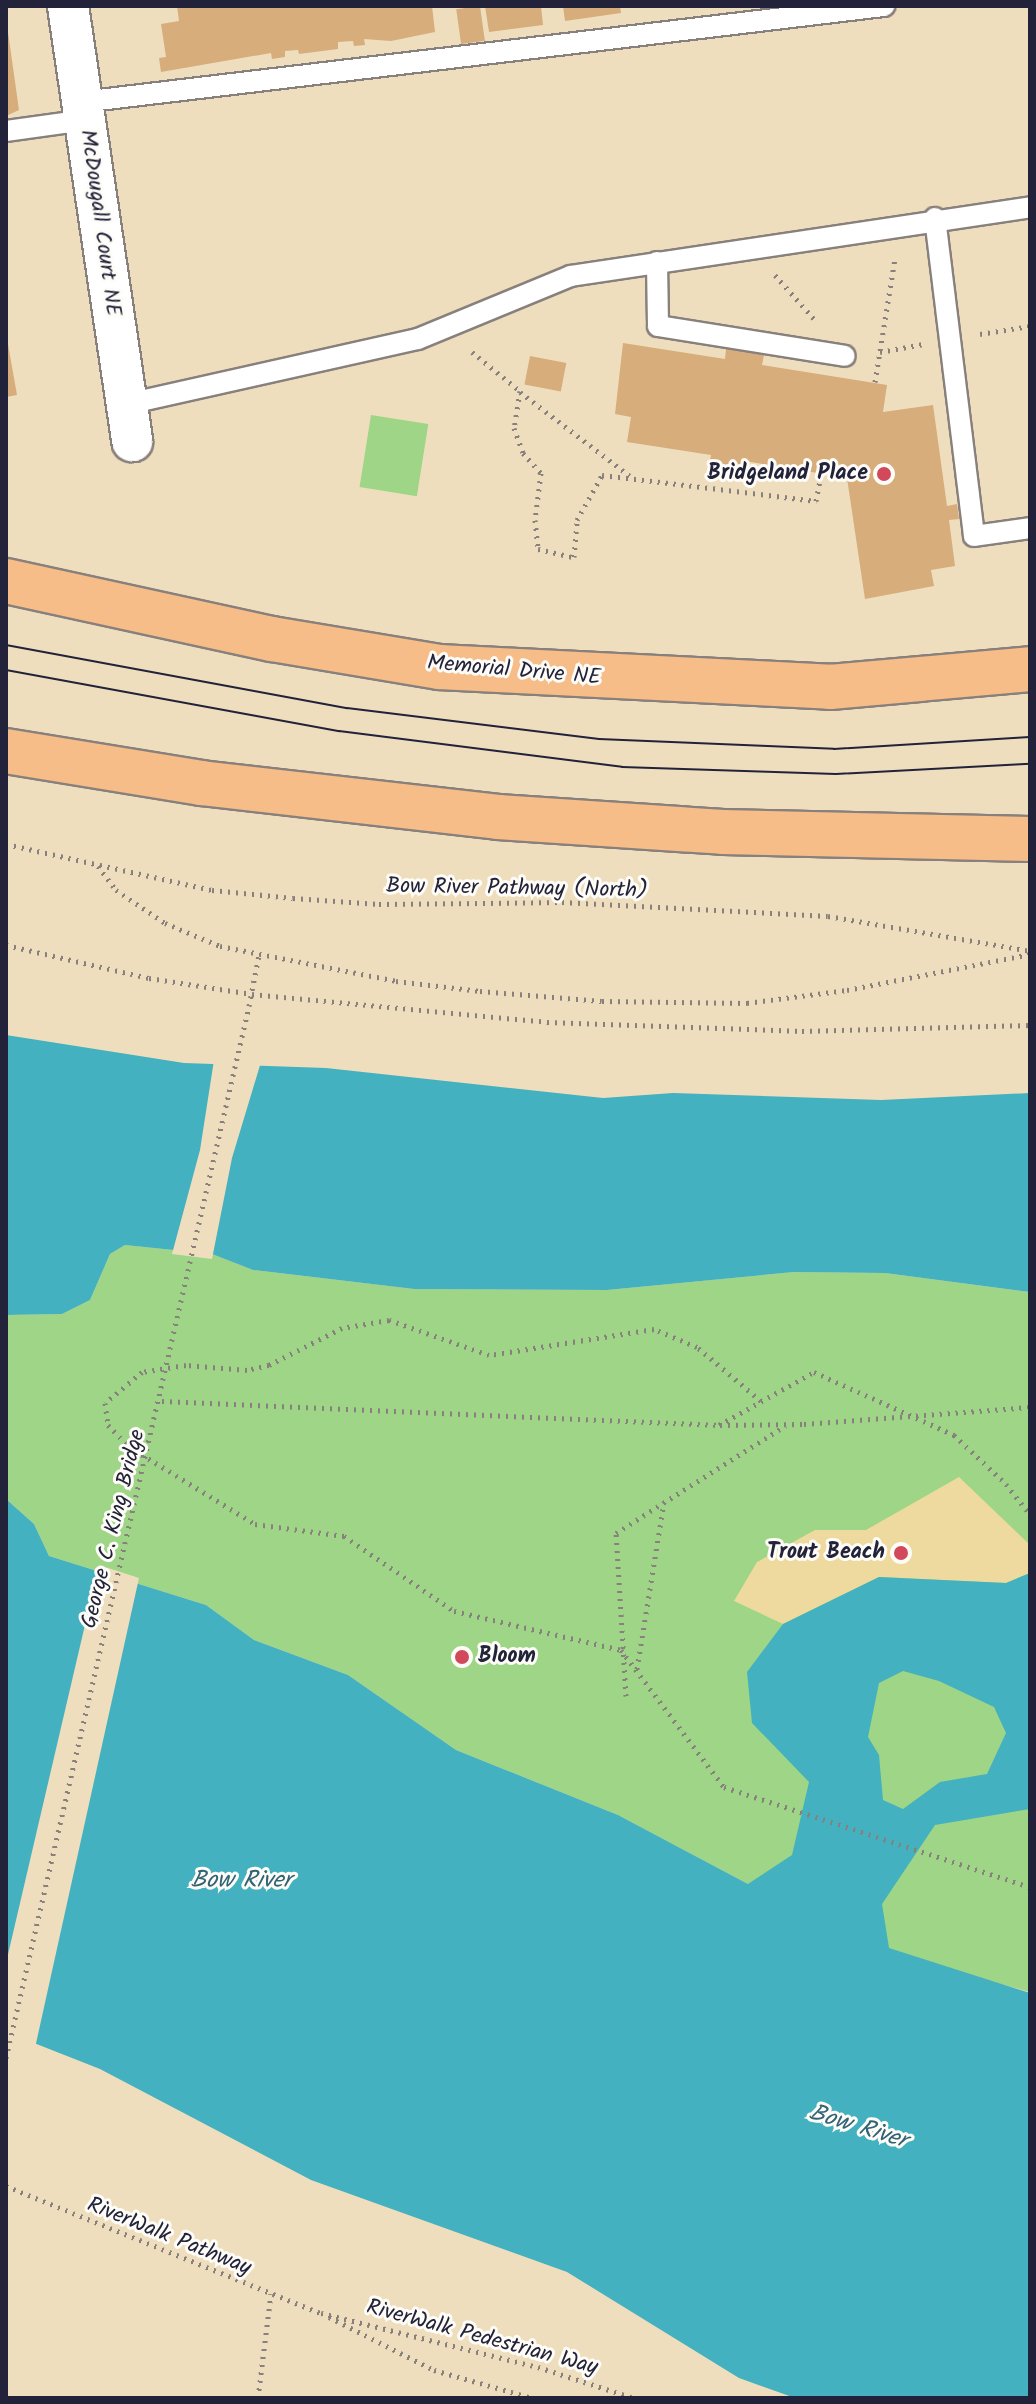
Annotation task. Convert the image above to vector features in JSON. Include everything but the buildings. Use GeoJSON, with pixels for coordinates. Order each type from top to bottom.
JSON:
{"type":"FeatureCollection","features":[{"type":"Feature","properties":{"kind":"highway","name":"Memorial Drive NE"},"geometry":{"type":"LineString","coordinates":[[6,581],[272,639],[439,667],[830,687],[1030,669]]}},
{"type":"Feature","properties":{"kind":"highway"},"geometry":{"type":"LineString","coordinates":[[6,751],[201,783],[498,817],[723,832],[1030,839]]}},
{"type":"Feature","properties":{"kind":"street","name":"McDougall Court NE"},"geometry":{"type":"LineString","coordinates":[[68,6],[130,422]]}},
{"type":"Feature","properties":{"kind":"lane"},"geometry":{"type":"LineString","coordinates":[[6,131],[84,111],[884,6]]}},
{"type":"Feature","properties":{"kind":"lane"},"geometry":{"type":"LineString","coordinates":[[130,422],[418,339],[571,276],[935,218],[1030,207]]}},
{"type":"Feature","properties":{"kind":"lane"},"geometry":{"type":"LineString","coordinates":[[935,218],[974,536],[1030,528]]}},
{"type":"Feature","properties":{"kind":"lane"},"geometry":{"type":"LineString","coordinates":[[657,262],[658,326],[845,356]]}},
{"type":"Feature","properties":{"kind":"path"},"geometry":{"type":"LineString","coordinates":[[875,382],[896,247],[893,225]]}},
{"type":"Feature","properties":{"kind":"path"},"geometry":{"type":"LineString","coordinates":[[759,246],[765,264],[816,322],[846,336],[845,356]]}},
{"type":"Feature","properties":{"kind":"path"},"geometry":{"type":"LineString","coordinates":[[880,352],[1030,326]]}},
{"type":"Feature","properties":{"kind":"path"},"geometry":{"type":"LineString","coordinates":[[472,352],[633,478]]}},
{"type":"Feature","properties":{"kind":"path"},"geometry":{"type":"LineString","coordinates":[[520,391],[514,428],[523,453],[541,473],[535,520],[538,549],[574,557],[577,520],[602,475],[816,501],[821,476]]}},
{"type":"Feature","properties":{"kind":"path","name":"Bow River Pathway (North)"},"geometry":{"type":"LineString","coordinates":[[6,844],[212,890],[379,904],[562,902],[828,916],[1030,952]]}},
{"type":"Feature","properties":{"kind":"path"},"geometry":{"type":"LineString","coordinates":[[97,865],[116,890],[165,923],[259,955],[480,991],[602,1001],[747,1003],[847,990],[1030,952]]}},
{"type":"Feature","properties":{"kind":"path"},"geometry":{"type":"LineString","coordinates":[[6,945],[149,978],[252,994],[625,1026],[802,1031],[1030,1025]]}},
{"type":"Feature","properties":{"kind":"path","name":"George C. King Bridge"},"geometry":{"type":"LineString","coordinates":[[6,2058],[162,1401],[259,955]]}},
{"type":"Feature","properties":{"kind":"path"},"geometry":{"type":"LineString","coordinates":[[761,1401],[697,1347],[654,1329],[489,1355],[389,1320],[342,1328],[269,1365],[247,1370],[186,1365],[142,1372],[105,1403],[108,1425],[128,1446],[255,1524],[344,1536],[454,1611],[621,1650],[724,1787],[1030,1887]]}},
{"type":"Feature","properties":{"kind":"path"},"geometry":{"type":"LineString","coordinates":[[719,1425],[814,1372],[954,1435],[1006,1484],[1030,1515]]}},
{"type":"Feature","properties":{"kind":"path"},"geometry":{"type":"LineString","coordinates":[[162,1401],[719,1425],[786,1425],[1030,1407]]}},
{"type":"Feature","properties":{"kind":"path"},"geometry":{"type":"LineString","coordinates":[[626,1696],[616,1533],[786,1425]]}},
{"type":"Feature","properties":{"kind":"path"},"geometry":{"type":"LineString","coordinates":[[636,1670],[664,1502]]}},
{"type":"Feature","properties":{"kind":"path","name":"RiverWalk Pathway"},"geometry":{"type":"LineString","coordinates":[[6,2186],[321,2313]]}},
{"type":"Feature","properties":{"kind":"path"},"geometry":{"type":"LineString","coordinates":[[258,2398],[271,2294]]}},
{"type":"Feature","properties":{"kind":"path"},"geometry":{"type":"LineString","coordinates":[[321,2313],[434,2370],[532,2398]]}},
{"type":"Feature","properties":{"kind":"path","name":"RiverWalk Pedestrian Way"},"geometry":{"type":"LineString","coordinates":[[321,2313],[538,2367],[634,2398]]}},
{"type":"Feature","properties":{"kind":"green space"},"geometry":{"type":"Polygon","coordinates":[[[371,415],[428,424],[417,496],[360,487],[371,415]]]}},
{"type":"Feature","properties":{"kind":"green space"},"geometry":{"type":"Polygon","coordinates":[[[125,1245],[212,1254],[253,1270],[414,1289],[607,1290],[794,1272],[885,1273],[1030,1292],[1030,1992],[911,1959],[748,1884],[618,1815],[456,1750],[348,1675],[254,1640],[206,1605],[49,1556],[34,1524],[6,1499],[6,1315],[62,1314],[90,1300],[110,1254],[125,1245]]]}},
{"type":"Feature","properties":{"kind":"sand","name":"Trout Beach"},"geometry":{"type":"Polygon","coordinates":[[[959,1477],[1030,1545],[1030,1573],[1006,1583],[879,1577],[783,1624],[734,1601],[757,1562],[815,1530],[866,1530],[959,1477]]]}},
{"type":"Feature","properties":{"kind":"water"},"geometry":{"type":"Polygon","coordinates":[[[6,1035],[184,1063],[326,1068],[603,1098],[673,1093],[881,1100],[1030,1093],[1030,1292],[885,1273],[794,1272],[607,1290],[414,1289],[253,1270],[212,1254],[125,1245],[110,1254],[90,1300],[62,1314],[6,1315],[6,1035]]]}},
{"type":"Feature","properties":{"kind":"water","name":"Bow River"},"geometry":{"type":"Polygon","coordinates":[[[6,1499],[34,1524],[49,1556],[206,1605],[254,1640],[348,1675],[456,1750],[618,1815],[748,1884],[792,1855],[809,1782],[752,1723],[747,1672],[783,1624],[879,1577],[1006,1583],[1030,1573],[1030,1809],[935,1825],[882,1904],[889,1948],[1030,1993],[1030,2398],[795,2398],[739,2378],[567,2272],[311,2180],[100,2069],[6,2032],[6,1499]],[[903,1671],[879,1683],[868,1737],[879,1755],[883,1800],[903,1809],[940,1782],[987,1774],[1006,1733],[994,1707],[939,1681],[903,1671]]]}},
{"type":"Feature","properties":{"kind":"pier"},"geometry":{"type":"Polygon","coordinates":[[[214,1060],[261,1062],[232,1158],[212,1259],[172,1254],[200,1150],[214,1060]]]}},
{"type":"Feature","properties":{"kind":"pier"},"geometry":{"type":"Polygon","coordinates":[[[99,1565],[139,1578],[35,2048],[6,2036],[6,1963],[99,1565]]]}},
{"type":"Feature","properties":{"kind":"tram line"},"geometry":{"type":"LineString","coordinates":[[6,645],[347,708],[599,739],[834,749],[1030,737]]}},
{"type":"Feature","properties":{"kind":"tram line"},"geometry":{"type":"LineString","coordinates":[[6,670],[339,731],[622,767],[836,774],[1030,764]]}},
{"type":"Feature","properties":{"kind":"place","name":"Bridgeland Place"},"geometry":{"type":"Point","coordinates":[884,474]}},
{"type":"Feature","properties":{"kind":"place","name":"Trout Beach"},"geometry":{"type":"Point","coordinates":[901,1553]}},
{"type":"Feature","properties":{"kind":"place","name":"Bloom"},"geometry":{"type":"Point","coordinates":[462,1657]}}]}
